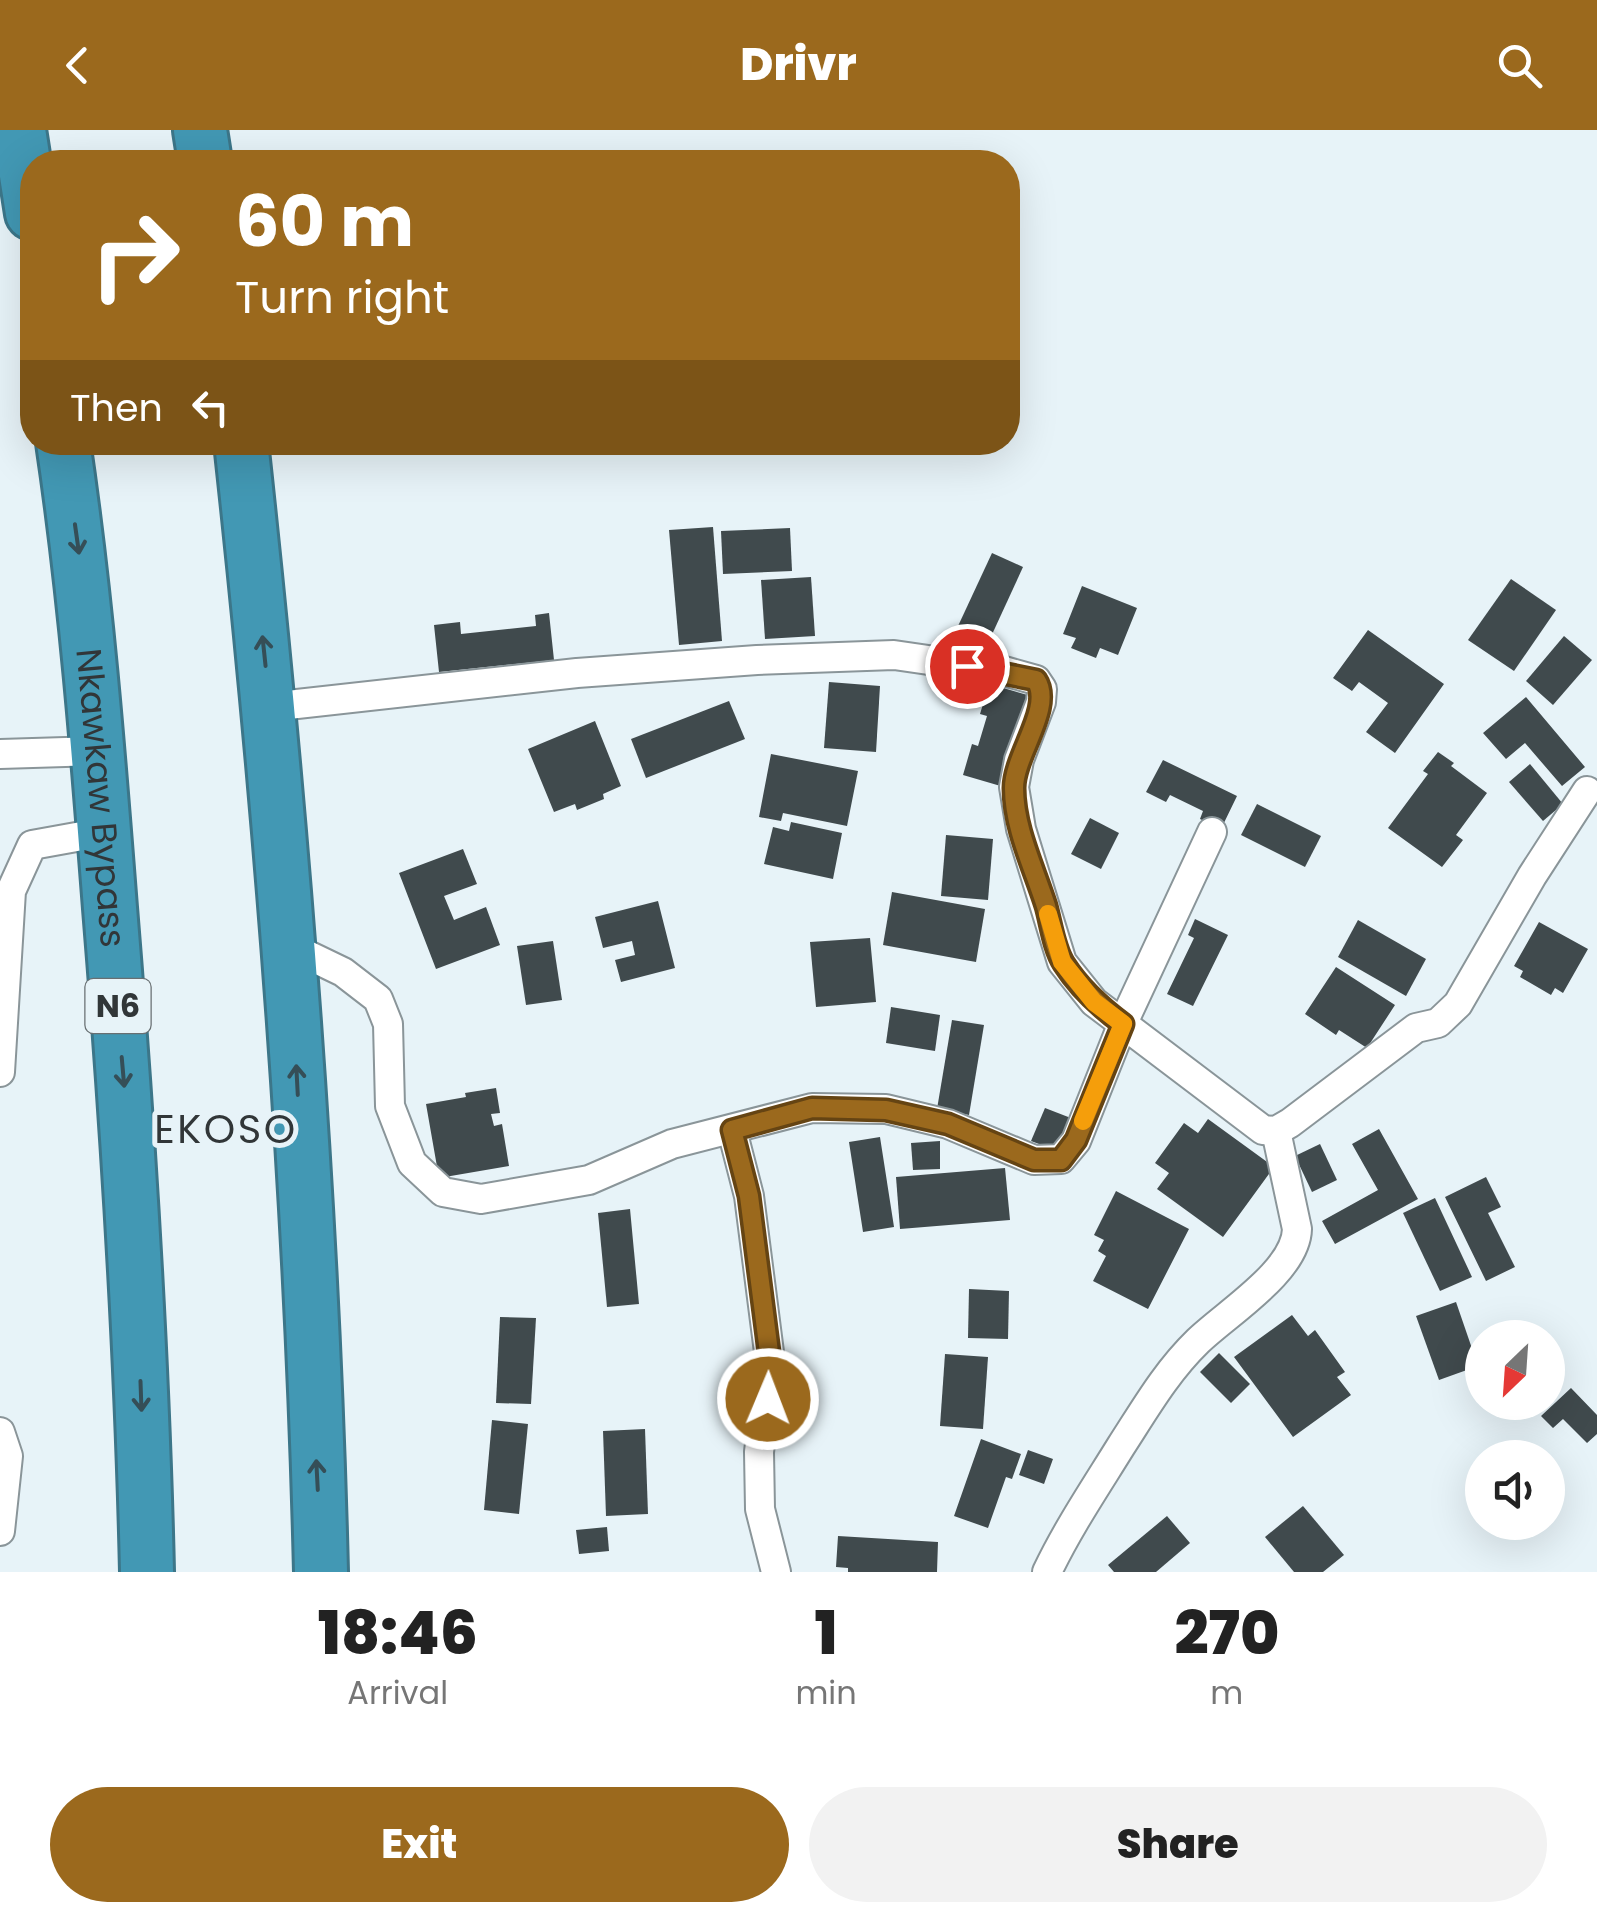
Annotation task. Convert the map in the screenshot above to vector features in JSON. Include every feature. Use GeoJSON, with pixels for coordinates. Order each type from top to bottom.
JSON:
{"type":"FeatureCollection","features":[{"type":"Feature","properties":{"kind":"highway","name":"Nkawkaw Bypass"},"geometry":{"type":"LineString","coordinates":[[65,455],[80,558],[128,1127],[147,1572]]}},
{"type":"Feature","properties":{"kind":"highway"},"geometry":{"type":"LineString","coordinates":[[242,455],[270,707],[289,946],[321,1572]]}},
{"type":"Feature","properties":{"kind":"street"},"geometry":{"type":"LineString","coordinates":[[270,707],[559,675],[776,659],[894,655],[1004,671],[1036,680],[1042,689],[1042,702],[1019,760],[1014,787],[1020,829],[1062,962],[1094,1002],[1264,1130],[1290,1124],[1416,1028],[1438,1023],[1458,1004],[1532,876],[1588,791]]}},
{"type":"Feature","properties":{"kind":"street"},"geometry":{"type":"LineString","coordinates":[[0,754],[98,752]]}},
{"type":"Feature","properties":{"kind":"street"},"geometry":{"type":"LineString","coordinates":[[0,1072],[12,891],[32,845],[104,832]]}},
{"type":"Feature","properties":{"kind":"street"},"geometry":{"type":"LineString","coordinates":[[289,946],[343,972],[378,1000],[388,1024],[390,1106],[412,1163],[443,1192],[481,1199],[589,1180],[672,1144],[812,1108],[886,1110],[948,1124],[1034,1160],[1061,1160],[1076,1140],[1123,1024],[1212,832]]}},
{"type":"Feature","properties":{"kind":"street"},"geometry":{"type":"LineString","coordinates":[[732,1130],[749,1196],[770,1360],[759,1452],[760,1508],[776,1572]]}},
{"type":"Feature","properties":{"kind":"street"},"geometry":{"type":"LineString","coordinates":[[1047,1572],[1064,1536],[1174,1366],[1275,1273],[1290,1254],[1298,1229],[1276,1130]]}},
{"type":"Feature","properties":{"kind":"street"},"geometry":{"type":"LineString","coordinates":[[0,1432],[8,1456],[0,1531]]}},
{"type":"Feature","properties":{"kind":"building"},"geometry":{"type":"Polygon","coordinates":[[[713,527],[722,641],[679,645],[669,530],[713,527]]]}},
{"type":"Feature","properties":{"kind":"building"},"geometry":{"type":"Polygon","coordinates":[[[790,528],[792,571],[723,574],[721,531],[790,528]]]}},
{"type":"Feature","properties":{"kind":"building"},"geometry":{"type":"Polygon","coordinates":[[[992,553],[1023,567],[983,654],[952,639],[992,553]]]}},
{"type":"Feature","properties":{"kind":"building"},"geometry":{"type":"Polygon","coordinates":[[[811,577],[815,636],[765,639],[761,580],[811,577]]]}},
{"type":"Feature","properties":{"kind":"building"},"geometry":{"type":"Polygon","coordinates":[[[1511,579],[1556,610],[1514,671],[1468,640],[1511,579]]]}},
{"type":"Feature","properties":{"kind":"building"},"geometry":{"type":"Polygon","coordinates":[[[1082,586],[1137,608],[1118,655],[1100,648],[1096,658],[1071,648],[1076,638],[1063,634],[1082,586]]]}},
{"type":"Feature","properties":{"kind":"building"},"geometry":{"type":"Polygon","coordinates":[[[549,613],[554,660],[439,672],[434,625],[460,622],[461,634],[536,626],[535,615],[549,613]]]}},
{"type":"Feature","properties":{"kind":"building"},"geometry":{"type":"Polygon","coordinates":[[[1368,630],[1444,684],[1395,753],[1366,732],[1388,703],[1359,682],[1352,691],[1333,678],[1368,630]]]}},
{"type":"Feature","properties":{"kind":"building"},"geometry":{"type":"Polygon","coordinates":[[[1564,636],[1592,660],[1553,705],[1526,681],[1564,636]]]}},
{"type":"Feature","properties":{"kind":"building"},"geometry":{"type":"Polygon","coordinates":[[[829,682],[880,686],[876,752],[824,748],[829,682]]]}},
{"type":"Feature","properties":{"kind":"building"},"geometry":{"type":"Polygon","coordinates":[[[989,684],[1031,696],[1004,787],[963,775],[972,744],[978,746],[987,716],[980,714],[989,684]]]}},
{"type":"Feature","properties":{"kind":"building"},"geometry":{"type":"Polygon","coordinates":[[[1526,697],[1585,767],[1562,786],[1525,743],[1506,759],[1483,733],[1526,697]]]}},
{"type":"Feature","properties":{"kind":"building"},"geometry":{"type":"Polygon","coordinates":[[[729,701],[745,739],[646,778],[631,739],[729,701]]]}},
{"type":"Feature","properties":{"kind":"building"},"geometry":{"type":"Polygon","coordinates":[[[595,721],[621,786],[603,794],[604,799],[577,810],[575,804],[554,812],[528,749],[595,721]]]}},
{"type":"Feature","properties":{"kind":"building"},"geometry":{"type":"Polygon","coordinates":[[[1438,752],[1487,793],[1456,835],[1463,840],[1442,867],[1388,828],[1428,774],[1423,771],[1438,752]]]}},
{"type":"Feature","properties":{"kind":"building"},"geometry":{"type":"Polygon","coordinates":[[[771,754],[858,771],[847,826],[783,813],[781,821],[759,817],[771,754]]]}},
{"type":"Feature","properties":{"kind":"building"},"geometry":{"type":"Polygon","coordinates":[[[1163,760],[1237,796],[1221,829],[1200,819],[1203,811],[1170,795],[1166,802],[1146,792],[1163,760]]]}},
{"type":"Feature","properties":{"kind":"building"},"geometry":{"type":"Polygon","coordinates":[[[1530,764],[1563,804],[1543,821],[1509,782],[1530,764]]]}},
{"type":"Feature","properties":{"kind":"building"},"geometry":{"type":"Polygon","coordinates":[[[1257,804],[1321,836],[1305,867],[1241,835],[1257,804]]]}},
{"type":"Feature","properties":{"kind":"building"},"geometry":{"type":"Polygon","coordinates":[[[1090,818],[1119,833],[1101,869],[1071,854],[1090,818]]]}},
{"type":"Feature","properties":{"kind":"building"},"geometry":{"type":"Polygon","coordinates":[[[791,822],[842,833],[833,879],[764,864],[773,827],[789,831],[791,822]]]}},
{"type":"Feature","properties":{"kind":"building"},"geometry":{"type":"Polygon","coordinates":[[[946,835],[993,839],[988,900],[941,896],[946,835]]]}},
{"type":"Feature","properties":{"kind":"building"},"geometry":{"type":"Polygon","coordinates":[[[463,849],[477,884],[444,896],[454,920],[486,907],[500,945],[436,969],[399,873],[463,849]]]}},
{"type":"Feature","properties":{"kind":"building"},"geometry":{"type":"Polygon","coordinates":[[[892,892],[985,909],[976,962],[883,945],[892,892]]]}},
{"type":"Feature","properties":{"kind":"building"},"geometry":{"type":"Polygon","coordinates":[[[658,901],[675,968],[621,982],[615,960],[635,955],[632,941],[603,948],[595,917],[658,901]]]}},
{"type":"Feature","properties":{"kind":"building"},"geometry":{"type":"Polygon","coordinates":[[[1195,919],[1228,935],[1193,1006],[1167,994],[1194,938],[1188,935],[1195,919]]]}},
{"type":"Feature","properties":{"kind":"building"},"geometry":{"type":"Polygon","coordinates":[[[1358,920],[1426,959],[1406,996],[1338,957],[1358,920]]]}},
{"type":"Feature","properties":{"kind":"building"},"geometry":{"type":"Polygon","coordinates":[[[1539,922],[1588,949],[1563,993],[1555,988],[1551,995],[1520,977],[1523,971],[1514,966],[1539,922]]]}},
{"type":"Feature","properties":{"kind":"building"},"geometry":{"type":"Polygon","coordinates":[[[870,938],[876,1002],[816,1007],[810,942],[870,938]]]}},
{"type":"Feature","properties":{"kind":"building"},"geometry":{"type":"Polygon","coordinates":[[[553,941],[562,1000],[526,1005],[517,946],[553,941]]]}},
{"type":"Feature","properties":{"kind":"building"},"geometry":{"type":"Polygon","coordinates":[[[1336,967],[1395,1005],[1367,1048],[1339,1030],[1336,1035],[1305,1014],[1336,967]]]}},
{"type":"Feature","properties":{"kind":"building"},"geometry":{"type":"Polygon","coordinates":[[[891,1007],[940,1015],[935,1051],[886,1043],[891,1007]]]}},
{"type":"Feature","properties":{"kind":"building"},"geometry":{"type":"Polygon","coordinates":[[[952,1020],[984,1025],[969,1115],[937,1109],[952,1020]]]}},
{"type":"Feature","properties":{"kind":"building"},"geometry":{"type":"Polygon","coordinates":[[[496,1088],[500,1113],[491,1114],[494,1126],[502,1124],[509,1166],[439,1178],[426,1104],[496,1088]]]}},
{"type":"Feature","properties":{"kind":"building"},"geometry":{"type":"Polygon","coordinates":[[[1045,1108],[1076,1120],[1063,1153],[1031,1141],[1045,1108]]]}},
{"type":"Feature","properties":{"kind":"building"},"geometry":{"type":"Polygon","coordinates":[[[1208,1119],[1274,1167],[1223,1237],[1157,1189],[1169,1173],[1155,1163],[1184,1123],[1198,1133],[1208,1119]]]}},
{"type":"Feature","properties":{"kind":"building"},"geometry":{"type":"Polygon","coordinates":[[[1379,1129],[1418,1199],[1335,1244],[1322,1221],[1378,1190],[1352,1144],[1379,1129]]]}},
{"type":"Feature","properties":{"kind":"building"},"geometry":{"type":"Polygon","coordinates":[[[880,1137],[894,1227],[863,1232],[849,1142],[880,1137]]]}},
{"type":"Feature","properties":{"kind":"building"},"geometry":{"type":"Polygon","coordinates":[[[940,1141],[940,1169],[913,1170],[911,1143],[940,1141]]]}},
{"type":"Feature","properties":{"kind":"building"},"geometry":{"type":"Polygon","coordinates":[[[1320,1144],[1337,1180],[1312,1192],[1295,1156],[1320,1144]]]}},
{"type":"Feature","properties":{"kind":"building"},"geometry":{"type":"Polygon","coordinates":[[[1005,1168],[1010,1220],[900,1229],[896,1177],[1005,1168]]]}},
{"type":"Feature","properties":{"kind":"building"},"geometry":{"type":"Polygon","coordinates":[[[1486,1177],[1501,1207],[1488,1213],[1515,1267],[1486,1281],[1445,1197],[1486,1177]]]}},
{"type":"Feature","properties":{"kind":"building"},"geometry":{"type":"Polygon","coordinates":[[[1116,1191],[1189,1229],[1148,1309],[1093,1281],[1106,1256],[1098,1251],[1104,1240],[1094,1235],[1116,1191]]]}},
{"type":"Feature","properties":{"kind":"building"},"geometry":{"type":"Polygon","coordinates":[[[1435,1198],[1472,1277],[1440,1291],[1403,1213],[1435,1198]]]}},
{"type":"Feature","properties":{"kind":"building"},"geometry":{"type":"Polygon","coordinates":[[[630,1209],[639,1304],[607,1307],[598,1213],[630,1209]]]}},
{"type":"Feature","properties":{"kind":"building"},"geometry":{"type":"Polygon","coordinates":[[[969,1289],[1009,1291],[1008,1339],[968,1338],[969,1289]]]}},
{"type":"Feature","properties":{"kind":"building"},"geometry":{"type":"Polygon","coordinates":[[[1456,1302],[1465,1328],[1465,1371],[1439,1380],[1416,1316],[1456,1302]]]}},
{"type":"Feature","properties":{"kind":"building"},"geometry":{"type":"Polygon","coordinates":[[[1292,1315],[1308,1336],[1315,1330],[1345,1372],[1337,1377],[1351,1395],[1293,1437],[1234,1357],[1292,1315]]]}},
{"type":"Feature","properties":{"kind":"building"},"geometry":{"type":"Polygon","coordinates":[[[500,1317],[536,1318],[531,1404],[496,1403],[500,1317]]]}},
{"type":"Feature","properties":{"kind":"building"},"geometry":{"type":"Polygon","coordinates":[[[1219,1353],[1250,1384],[1231,1403],[1200,1372],[1219,1353]]]}},
{"type":"Feature","properties":{"kind":"building"},"geometry":{"type":"Polygon","coordinates":[[[945,1354],[988,1357],[983,1429],[940,1426],[945,1354]]]}},
{"type":"Feature","properties":{"kind":"building"},"geometry":{"type":"Polygon","coordinates":[[[1571,1388],[1597,1415],[1597,1434],[1587,1443],[1564,1420],[1565,1394],[1571,1388]]]}},
{"type":"Feature","properties":{"kind":"building"},"geometry":{"type":"Polygon","coordinates":[[[492,1420],[528,1424],[519,1514],[484,1510],[492,1420]]]}},
{"type":"Feature","properties":{"kind":"building"},"geometry":{"type":"Polygon","coordinates":[[[1545,1420],[1562,1420],[1553,1428],[1545,1420]]]}},
{"type":"Feature","properties":{"kind":"building"},"geometry":{"type":"Polygon","coordinates":[[[645,1429],[648,1514],[606,1516],[603,1431],[645,1429]]]}},
{"type":"Feature","properties":{"kind":"building"},"geometry":{"type":"Polygon","coordinates":[[[981,1439],[1021,1454],[1012,1479],[1006,1477],[988,1528],[954,1516],[981,1439]]]}},
{"type":"Feature","properties":{"kind":"building"},"geometry":{"type":"Polygon","coordinates":[[[1028,1450],[1053,1459],[1044,1484],[1019,1475],[1028,1450]]]}},
{"type":"Feature","properties":{"kind":"building"},"geometry":{"type":"Polygon","coordinates":[[[1303,1506],[1344,1555],[1323,1572],[1294,1572],[1265,1537],[1303,1506]]]}},
{"type":"Feature","properties":{"kind":"building"},"geometry":{"type":"Polygon","coordinates":[[[1167,1516],[1190,1543],[1156,1572],[1114,1572],[1108,1565],[1167,1516]]]}},
{"type":"Feature","properties":{"kind":"building"},"geometry":{"type":"Polygon","coordinates":[[[607,1527],[609,1551],[579,1554],[576,1530],[607,1527]]]}},
{"type":"Feature","properties":{"kind":"building"},"geometry":{"type":"Polygon","coordinates":[[[838,1536],[938,1542],[937,1572],[848,1572],[848,1568],[836,1567],[838,1536]]]}},
{"type":"Feature","properties":{"kind":"slow traffic"},"geometry":{"type":"LineString","coordinates":[[1048,914],[1062,962],[1094,1002],[1123,1024],[1083,1121]]}},
{"type":"Feature","properties":{"kind":"district","name":"EKOSO"},"geometry":{"type":"Point","coordinates":[226,1129]}},
{"type":"Feature","properties":{"kind":"route"},"geometry":{"type":"LineString","coordinates":[[768,1399],[770,1360],[749,1196],[732,1130],[812,1108],[886,1110],[948,1124],[1034,1160],[1061,1160],[1076,1140],[1123,1024],[1094,1002],[1062,962],[1020,829],[1014,787],[1019,760],[1042,702],[1042,689],[1036,680],[967,666]]}}]}
